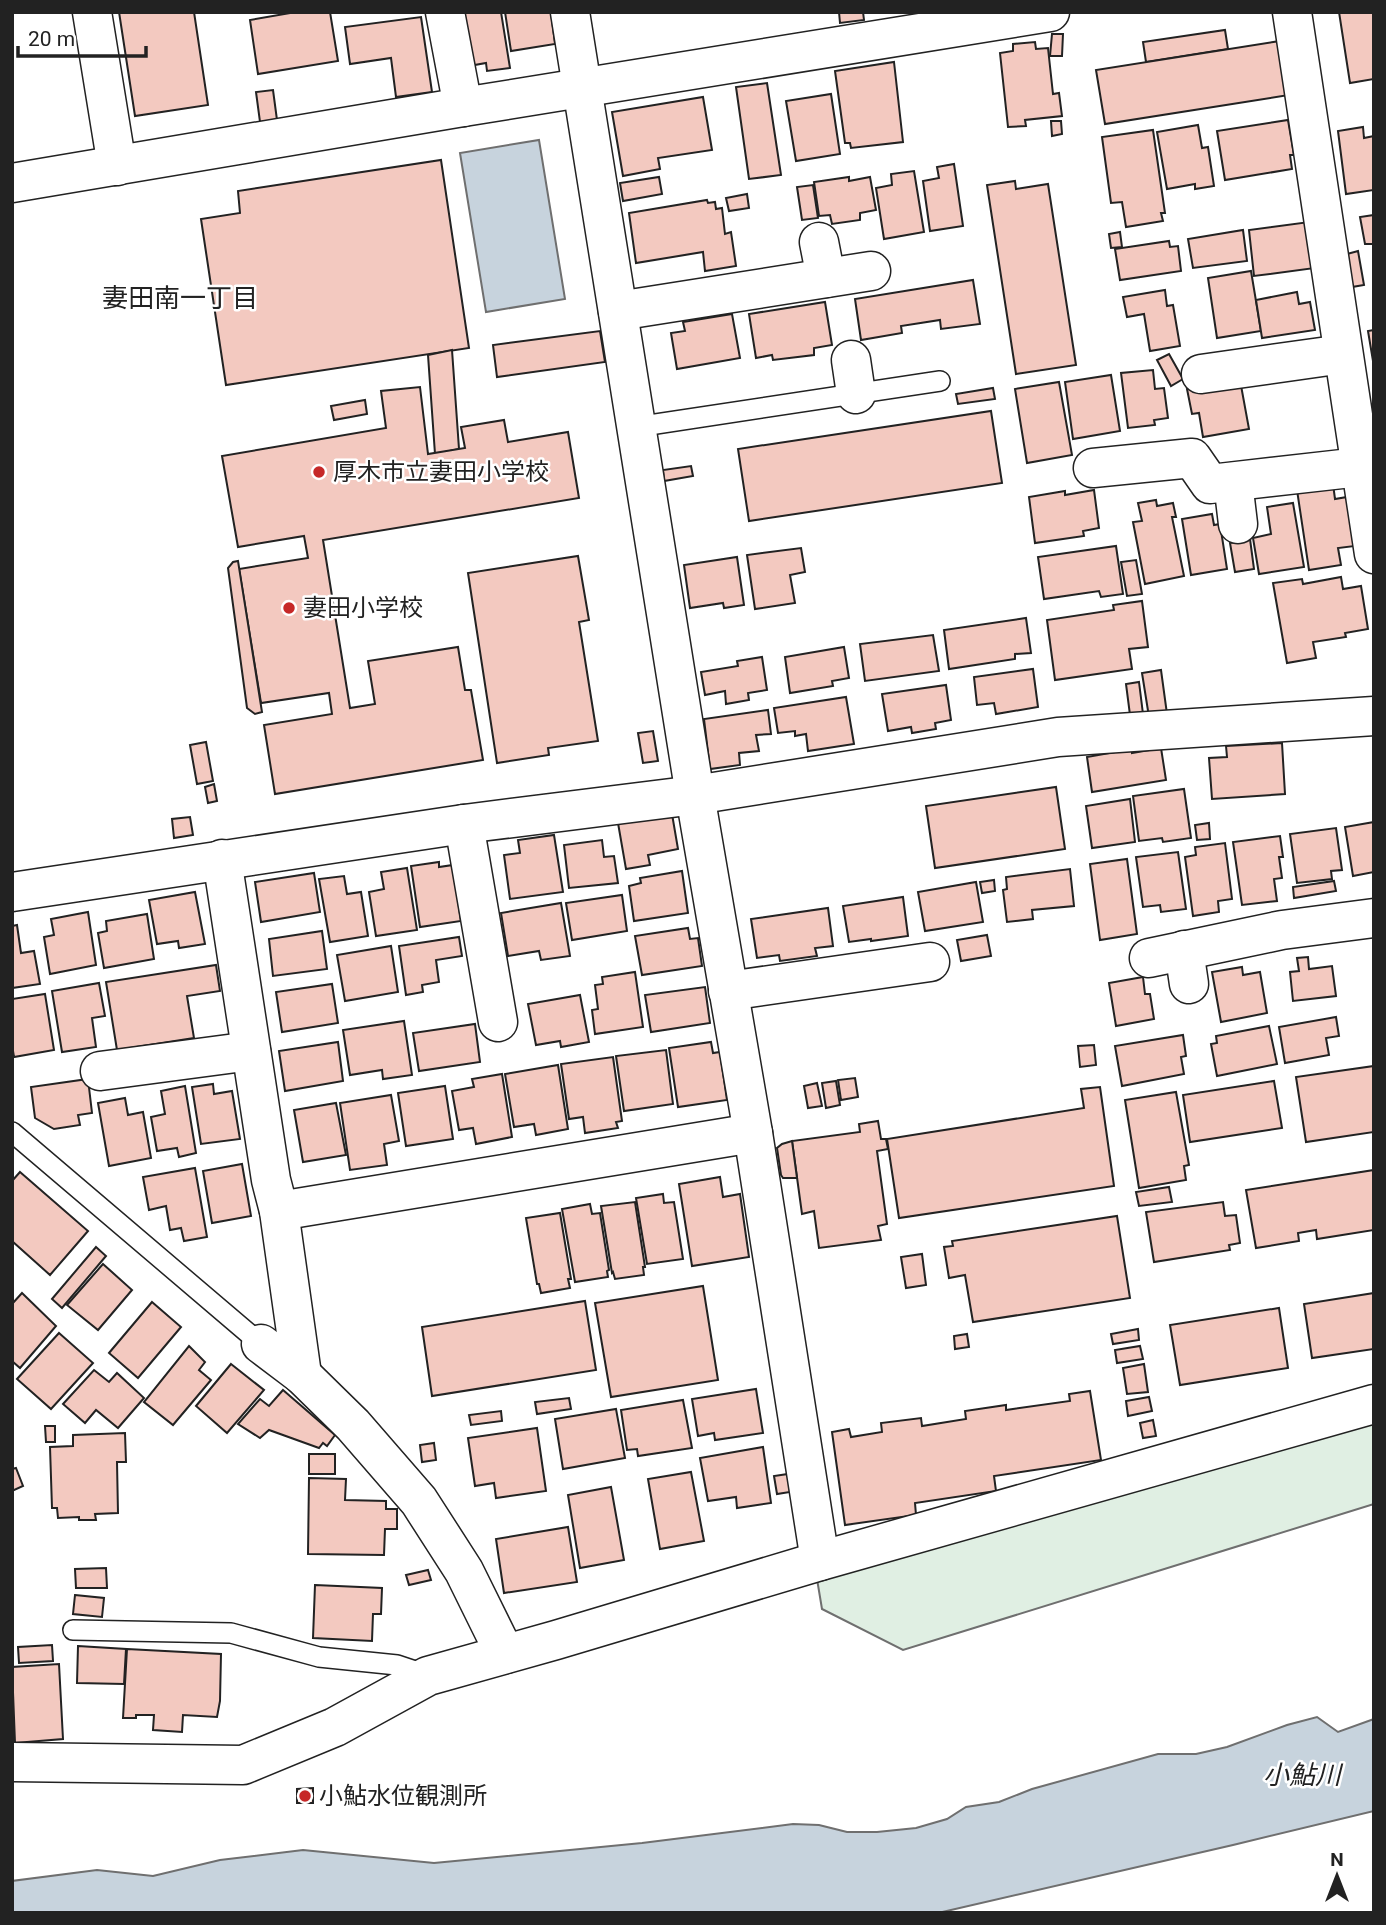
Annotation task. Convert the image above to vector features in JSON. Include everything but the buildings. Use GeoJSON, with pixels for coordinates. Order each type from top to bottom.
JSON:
{"type":"FeatureCollection","features":[{"type":"Feature","properties":{"kind":"street"},"geometry":{"type":"LineString","coordinates":[[92,12],[117,166]]}},
{"type":"Feature","properties":{"kind":"street"},"geometry":{"type":"LineString","coordinates":[[444,12],[463,107]]}},
{"type":"Feature","properties":{"kind":"street"},"geometry":{"type":"LineString","coordinates":[[570,12],[695,795],[754,1133],[820,1561]]}},
{"type":"Feature","properties":{"kind":"street"},"geometry":{"type":"LineString","coordinates":[[12,183],[583,88],[949,20],[1049,12]]}},
{"type":"Feature","properties":{"kind":"street"},"geometry":{"type":"LineString","coordinates":[[1292,12],[1343,354],[1362,392],[1360,467],[1374,554]]}},
{"type":"Feature","properties":{"kind":"street"},"geometry":{"type":"LineString","coordinates":[[618,311],[823,260],[871,271]]}},
{"type":"Feature","properties":{"kind":"street"},"geometry":{"type":"LineString","coordinates":[[1201,374],[1343,354]]}},
{"type":"Feature","properties":{"kind":"street"},"geometry":{"type":"LineString","coordinates":[[1093,468],[1192,458],[1210,484],[1360,467]]}},
{"type":"Feature","properties":{"kind":"street"},"geometry":{"type":"LineString","coordinates":[[1233,482],[1238,524]]}},
{"type":"Feature","properties":{"kind":"street"},"geometry":{"type":"LineString","coordinates":[[12,892],[464,824],[695,795],[1058,737],[1374,716]]}},
{"type":"Feature","properties":{"kind":"street"},"geometry":{"type":"LineString","coordinates":[[464,824],[505,998]]}},
{"type":"Feature","properties":{"kind":"street"},"geometry":{"type":"LineString","coordinates":[[222,859],[271,1180],[279,1211],[302,1375]]}},
{"type":"Feature","properties":{"kind":"street"},"geometry":{"type":"LineString","coordinates":[[1174,964],[1282,930],[1374,918]]}},
{"type":"Feature","properties":{"kind":"street"},"geometry":{"type":"LineString","coordinates":[[728,991],[930,962]]}},
{"type":"Feature","properties":{"kind":"street"},"geometry":{"type":"LineString","coordinates":[[100,1072],[251,1051]]}},
{"type":"Feature","properties":{"kind":"street"},"geometry":{"type":"LineString","coordinates":[[279,1211],[754,1133]]}},
{"type":"Feature","properties":{"kind":"street"},"geometry":{"type":"LineString","coordinates":[[261,1344],[302,1375],[353,1425],[419,1501],[464,1570],[505,1654]]}},
{"type":"Feature","properties":{"kind":"street"},"geometry":{"type":"LineString","coordinates":[[12,1762],[243,1765],[335,1727],[428,1676],[820,1561],[1374,1404]]}},
{"type":"Feature","properties":{"kind":"lane"},"geometry":{"type":"LineString","coordinates":[[636,427],[854,377],[940,381]]}},
{"type":"Feature","properties":{"kind":"lane"},"geometry":{"type":"LineString","coordinates":[[12,1132],[261,1344]]}},
{"type":"Feature","properties":{"kind":"lane"},"geometry":{"type":"LineString","coordinates":[[73,1630],[231,1633],[319,1657],[397,1665],[428,1676]]}},
{"type":"Feature","properties":{"kind":"green space"},"geometry":{"type":"Polygon","coordinates":[[[1374,1416],[1374,1504],[903,1650],[822,1609],[816,1573],[1374,1416]]]}},
{"type":"Feature","properties":{"kind":"water"},"geometry":{"type":"Polygon","coordinates":[[[539,140],[565,299],[486,312],[460,153],[539,140]]]}},
{"type":"Feature","properties":{"kind":"water","name":"小鮎川"},"geometry":{"type":"Polygon","coordinates":[[[1317,1717],[1338,1732],[1374,1719],[1374,1811],[938,1913],[12,1913],[12,1881],[97,1870],[153,1876],[220,1860],[303,1850],[434,1863],[642,1843],[793,1824],[819,1825],[847,1832],[916,1828],[947,1819],[966,1807],[999,1802],[1032,1789],[1158,1754],[1196,1754],[1227,1747],[1317,1717]]]}},
{"type":"Feature","properties":{"kind":"place","name":"厚木市立妻田小学校"},"geometry":{"type":"Point","coordinates":[319,472]}},
{"type":"Feature","properties":{"kind":"place","name":"妻田小学校"},"geometry":{"type":"Point","coordinates":[289,608]}},
{"type":"Feature","properties":{"kind":"place","name":"小鮎水位観測所"},"geometry":{"type":"Point","coordinates":[305,1796]}},
{"type":"Feature","properties":{"kind":"district","name":"妻田南一丁目"},"geometry":{"type":"Point","coordinates":[180,298]}}]}
